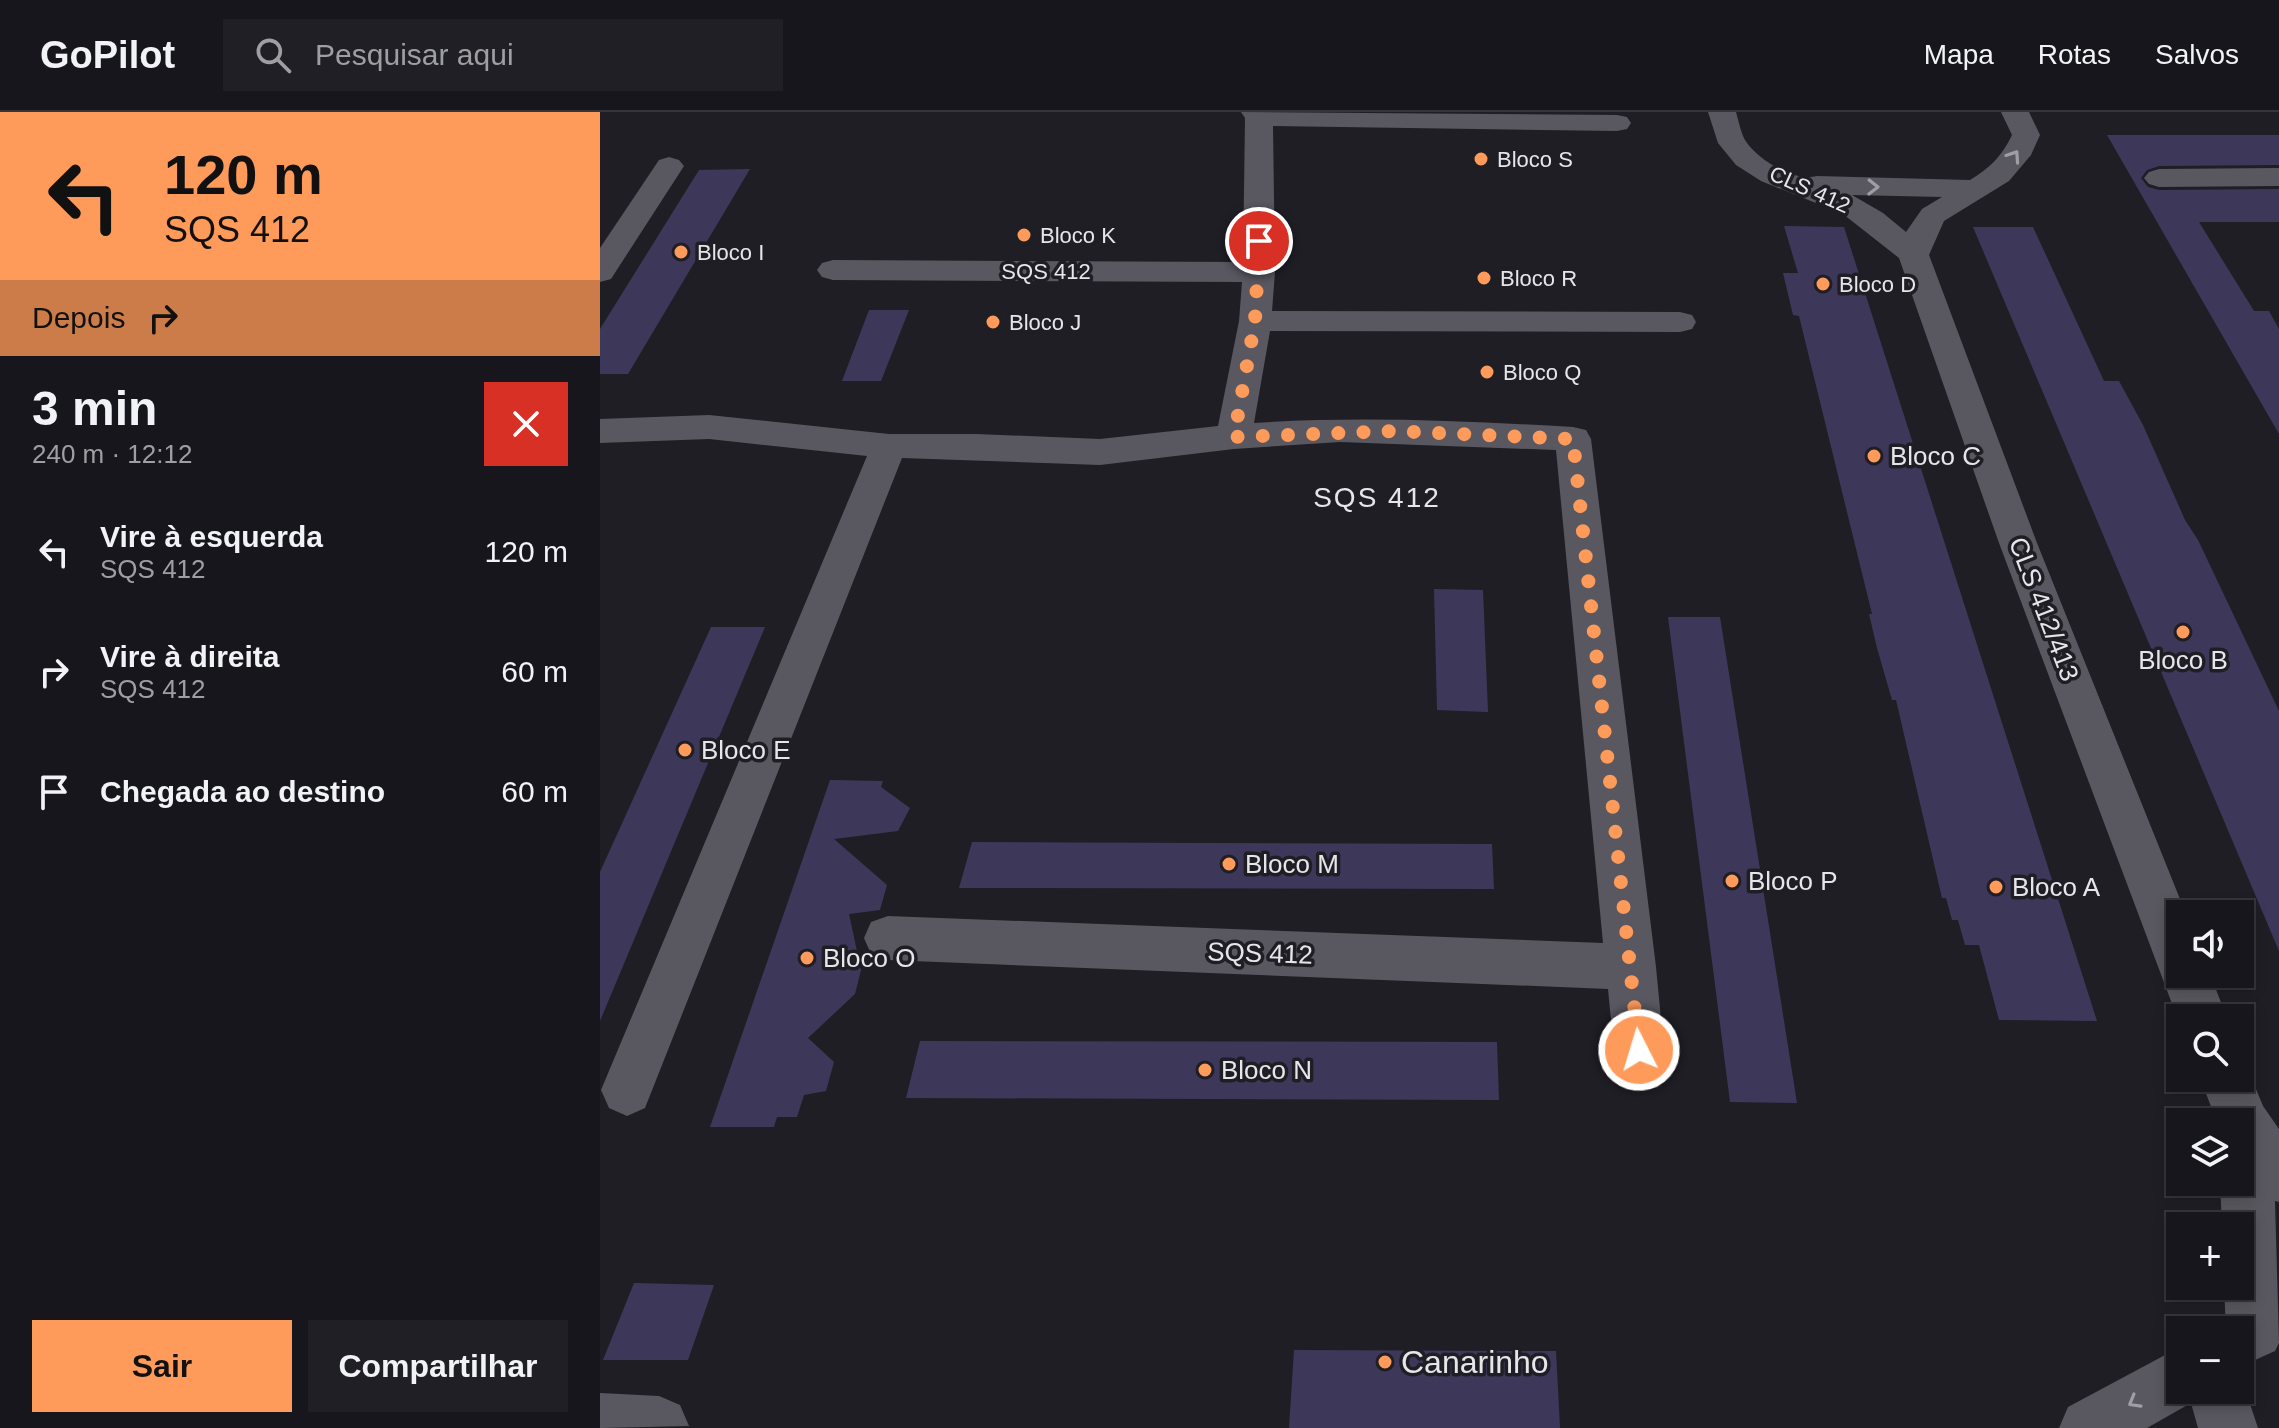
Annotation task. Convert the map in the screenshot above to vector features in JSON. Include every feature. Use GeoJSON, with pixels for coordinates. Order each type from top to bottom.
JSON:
{"type":"FeatureCollection","features":[{"type":"Feature","properties":{"kind":"street","name":"CLS 412"},"geometry":{"type":"LineString","coordinates":[[1722,112],[1733,145],[1749,160],[1795,185],[1844,202],[1866,215],[1913,255]]}},
{"type":"Feature","properties":{"kind":"street"},"geometry":{"type":"LineString","coordinates":[[1913,255],[1924,226],[1933,215],[1999,175],[2017,155],[2026,135],[2015,112]]}},
{"type":"Feature","properties":{"kind":"street"},"geometry":{"type":"LineString","coordinates":[[1234,437],[1255,321],[1259,272],[1257,115],[1617,123]]}},
{"type":"Feature","properties":{"kind":"street"},"geometry":{"type":"LineString","coordinates":[[600,272],[669,166]]}},
{"type":"Feature","properties":{"kind":"street"},"geometry":{"type":"LineString","coordinates":[[2159,178],[2279,177]]}},
{"type":"Feature","properties":{"kind":"street"},"geometry":{"type":"LineString","coordinates":[[1795,185],[1977,189]]}},
{"type":"Feature","properties":{"kind":"street","name":"CLS 412/413"},"geometry":{"type":"LineString","coordinates":[[1913,255],[2024,558],[2166,924]]}},
{"type":"Feature","properties":{"kind":"street","name":"SQS 412"},"geometry":{"type":"LineString","coordinates":[[833,270],[1259,272]]}},
{"type":"Feature","properties":{"kind":"street"},"geometry":{"type":"LineString","coordinates":[[1255,321],[1680,322]]}},
{"type":"Feature","properties":{"kind":"street"},"geometry":{"type":"LineString","coordinates":[[600,431],[709,427],[889,446],[976,446],[1100,452],[1234,437],[1394,431],[1573,439],[1639,1050]]}},
{"type":"Feature","properties":{"kind":"street"},"geometry":{"type":"LineString","coordinates":[[627,1090],[889,446]]}},
{"type":"Feature","properties":{"kind":"street","name":"SQS 412"},"geometry":{"type":"LineString","coordinates":[[888,938],[1632,967]]}},
{"type":"Feature","properties":{"kind":"street"},"geometry":{"type":"LineString","coordinates":[[2235,1101],[2279,1175]]}},
{"type":"Feature","properties":{"kind":"street"},"geometry":{"type":"LineString","coordinates":[[2235,1101],[2258,1333]]}},
{"type":"Feature","properties":{"kind":"street"},"geometry":{"type":"LineString","coordinates":[[2089,1428],[2166,1384]]}},
{"type":"Feature","properties":{"kind":"street"},"geometry":{"type":"LineString","coordinates":[[2221,1404],[2228,1428]]}},
{"type":"Feature","properties":{"kind":"street"},"geometry":{"type":"LineString","coordinates":[[600,1423],[659,1426]]}},
{"type":"Feature","properties":{"kind":"building"},"geometry":{"type":"Polygon","coordinates":[[[2107,135],[2279,135],[2279,165],[2159,166],[2147,170],[2141,178],[2148,187],[2159,190],[2279,189],[2279,222],[2199,222],[2254,311],[2269,311],[2279,329],[2279,434],[2107,135]]]}},
{"type":"Feature","properties":{"kind":"building","name":"Bloco I"},"geometry":{"type":"Polygon","coordinates":[[[750,169],[628,374],[600,374],[600,329],[699,170],[750,169]]]}},
{"type":"Feature","properties":{"kind":"building"},"geometry":{"type":"Polygon","coordinates":[[[1784,226],[1844,227],[2097,1021],[1999,1020],[1979,945],[1965,945],[1958,920],[1952,920],[1946,898],[1942,898],[1896,700],[1892,700],[1877,648],[1869,614],[1872,614],[1799,316],[1793,315],[1783,273],[1798,273],[1784,226]]]}},
{"type":"Feature","properties":{"kind":"building"},"geometry":{"type":"Polygon","coordinates":[[[1973,227],[2033,227],[2104,381],[2119,381],[2143,425],[2185,520],[2198,540],[2279,711],[2279,951],[1973,227]]]}},
{"type":"Feature","properties":{"kind":"building"},"geometry":{"type":"Polygon","coordinates":[[[869,310],[909,310],[881,381],[842,381],[869,310]]]}},
{"type":"Feature","properties":{"kind":"building"},"geometry":{"type":"Polygon","coordinates":[[[1434,589],[1483,590],[1488,712],[1437,710],[1434,589]]]}},
{"type":"Feature","properties":{"kind":"building","name":"Bloco P"},"geometry":{"type":"Polygon","coordinates":[[[1668,617],[1720,617],[1797,1103],[1730,1102],[1668,617]]]}},
{"type":"Feature","properties":{"kind":"building","name":"Bloco E"},"geometry":{"type":"Polygon","coordinates":[[[711,627],[765,627],[600,1021],[600,872],[711,627]]]}},
{"type":"Feature","properties":{"kind":"building","name":"Bloco O"},"geometry":{"type":"Polygon","coordinates":[[[830,780],[883,781],[881,787],[910,808],[898,831],[834,839],[887,885],[880,910],[849,914],[861,970],[855,994],[808,1038],[834,1062],[826,1091],[804,1095],[797,1117],[777,1117],[774,1127],[710,1127],[830,780]]]}},
{"type":"Feature","properties":{"kind":"building","name":"Bloco M"},"geometry":{"type":"Polygon","coordinates":[[[972,842],[1492,844],[1494,889],[959,888],[972,842]]]}},
{"type":"Feature","properties":{"kind":"building","name":"Bloco N"},"geometry":{"type":"Polygon","coordinates":[[[920,1041],[1497,1042],[1499,1100],[906,1098],[920,1041]]]}},
{"type":"Feature","properties":{"kind":"building"},"geometry":{"type":"Polygon","coordinates":[[[634,1283],[714,1285],[688,1360],[603,1360],[634,1283]]]}},
{"type":"Feature","properties":{"kind":"building"},"geometry":{"type":"Polygon","coordinates":[[[1294,1350],[1556,1351],[1560,1428],[1289,1428],[1294,1350]]]}},
{"type":"Feature","properties":{"kind":"place","name":"Bloco S"},"geometry":{"type":"Point","coordinates":[1481,159]}},
{"type":"Feature","properties":{"kind":"place","name":"Bloco K"},"geometry":{"type":"Point","coordinates":[1024,235]}},
{"type":"Feature","properties":{"kind":"place","name":"Bloco I"},"geometry":{"type":"Point","coordinates":[681,252]}},
{"type":"Feature","properties":{"kind":"place","name":"Bloco R"},"geometry":{"type":"Point","coordinates":[1484,278]}},
{"type":"Feature","properties":{"kind":"place","name":"Bloco D"},"geometry":{"type":"Point","coordinates":[1823,284]}},
{"type":"Feature","properties":{"kind":"place","name":"Bloco J"},"geometry":{"type":"Point","coordinates":[993,322]}},
{"type":"Feature","properties":{"kind":"place","name":"Bloco Q"},"geometry":{"type":"Point","coordinates":[1487,372]}},
{"type":"Feature","properties":{"kind":"place","name":"Bloco C"},"geometry":{"type":"Point","coordinates":[1874,456]}},
{"type":"Feature","properties":{"kind":"place","name":"Bloco B"},"geometry":{"type":"Point","coordinates":[2183,632]}},
{"type":"Feature","properties":{"kind":"place","name":"Bloco E"},"geometry":{"type":"Point","coordinates":[685,750]}},
{"type":"Feature","properties":{"kind":"place","name":"Bloco M"},"geometry":{"type":"Point","coordinates":[1229,864]}},
{"type":"Feature","properties":{"kind":"place","name":"Bloco P"},"geometry":{"type":"Point","coordinates":[1732,881]}},
{"type":"Feature","properties":{"kind":"place","name":"Bloco A"},"geometry":{"type":"Point","coordinates":[1996,887]}},
{"type":"Feature","properties":{"kind":"place","name":"Bloco O"},"geometry":{"type":"Point","coordinates":[807,958]}},
{"type":"Feature","properties":{"kind":"place","name":"Bloco N"},"geometry":{"type":"Point","coordinates":[1205,1070]}},
{"type":"Feature","properties":{"kind":"place","name":"Canarinho"},"geometry":{"type":"Point","coordinates":[1385,1362]}},
{"type":"Feature","properties":{"kind":"district","name":"SQS 412"},"geometry":{"type":"Point","coordinates":[1377,497]}},
{"type":"Feature","properties":{"kind":"route"},"geometry":{"type":"LineString","coordinates":[[1259,241],[1255,321],[1234,437],[1340,430],[1573,439],[1639,1050]]}}]}
